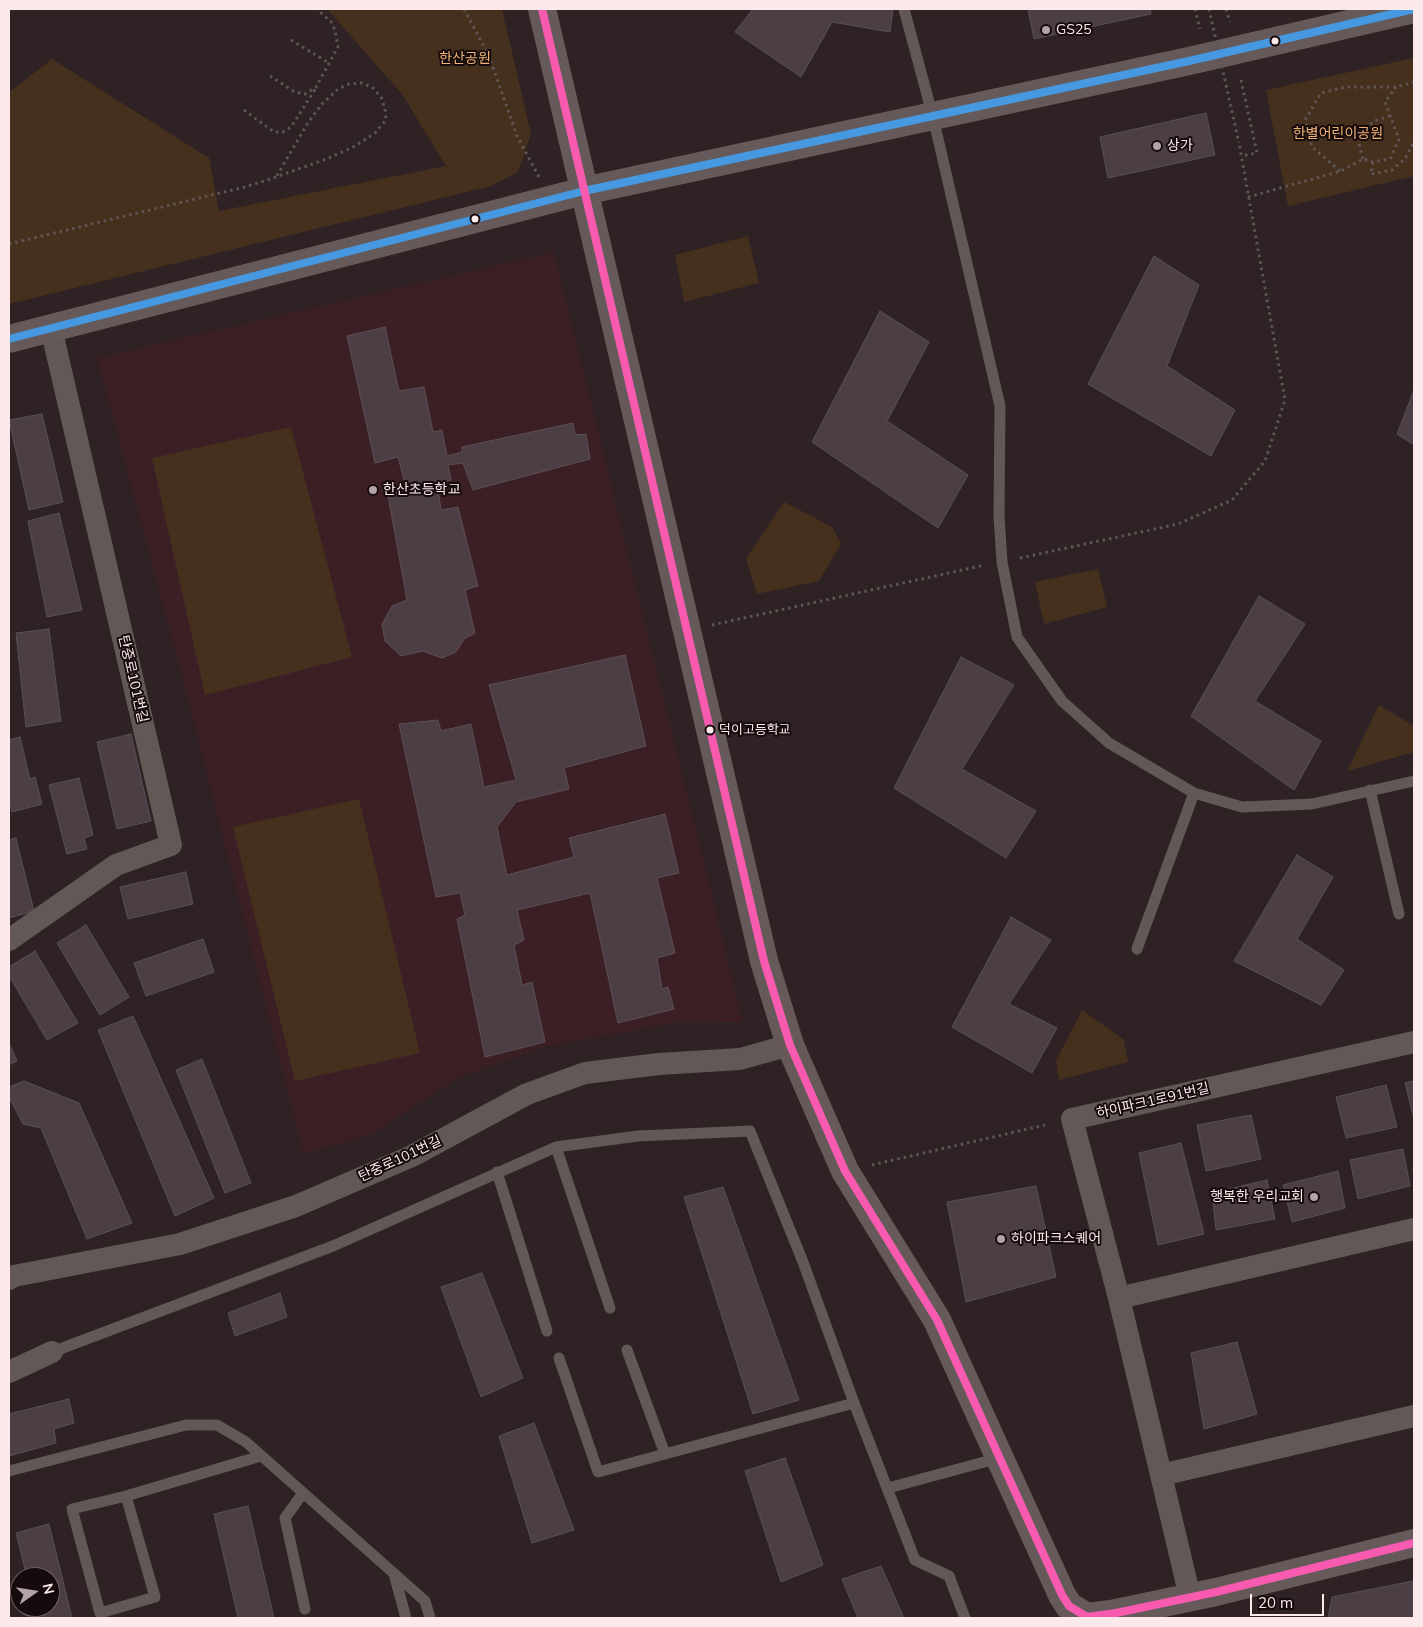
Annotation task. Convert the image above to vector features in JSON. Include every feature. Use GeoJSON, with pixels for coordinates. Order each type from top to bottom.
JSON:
{"type":"FeatureCollection","features":[{"type":"Feature","properties":{"kind":"street"},"geometry":{"type":"LineString","coordinates":[[542,9],[764,961],[790,1045],[845,1172],[937,1320],[1062,1595],[1069,1606],[1087,1617],[1190,1597],[1414,1543]]}},
{"type":"Feature","properties":{"kind":"street"},"geometry":{"type":"LineString","coordinates":[[9,338],[584,191],[1189,62],[1414,9]]}},
{"type":"Feature","properties":{"kind":"street","name":"탄중로101번길"},"geometry":{"type":"LineString","coordinates":[[9,940],[116,865],[171,844],[51,328]]}},
{"type":"Feature","properties":{"kind":"street","name":"하이파크1로91번길"},"geometry":{"type":"LineString","coordinates":[[1190,1597],[1119,1298],[1072,1119],[1414,1042]]}},
{"type":"Feature","properties":{"kind":"street","name":"탄중로101번길"},"geometry":{"type":"LineString","coordinates":[[9,1279],[14,1276],[180,1244],[296,1206],[412,1156],[527,1094],[585,1073],[659,1064],[740,1059],[790,1045]]}},
{"type":"Feature","properties":{"kind":"street"},"geometry":{"type":"LineString","coordinates":[[1119,1298],[1414,1229]]}},
{"type":"Feature","properties":{"kind":"street"},"geometry":{"type":"LineString","coordinates":[[9,1372],[52,1352]]}},
{"type":"Feature","properties":{"kind":"street"},"geometry":{"type":"LineString","coordinates":[[1160,1475],[1414,1416]]}},
{"type":"Feature","properties":{"kind":"lane"},"geometry":{"type":"LineString","coordinates":[[904,9],[933,117],[1000,406],[999,516],[1002,562],[1017,637],[1062,701],[1109,743],[1194,794],[1242,806],[1312,804],[1414,781]]}},
{"type":"Feature","properties":{"kind":"lane"},"geometry":{"type":"LineString","coordinates":[[1370,790],[1399,914]]}},
{"type":"Feature","properties":{"kind":"lane"},"geometry":{"type":"LineString","coordinates":[[1137,949],[1194,794]]}},
{"type":"Feature","properties":{"kind":"lane"},"geometry":{"type":"LineString","coordinates":[[52,1352],[333,1246],[556,1147],[638,1136],[750,1131],[803,1262],[854,1403],[915,1560],[948,1576],[965,1618]]}},
{"type":"Feature","properties":{"kind":"lane"},"geometry":{"type":"LineString","coordinates":[[556,1147],[610,1308]]}},
{"type":"Feature","properties":{"kind":"lane"},"geometry":{"type":"LineString","coordinates":[[496,1172],[546,1331]]}},
{"type":"Feature","properties":{"kind":"lane"},"geometry":{"type":"LineString","coordinates":[[627,1350],[665,1454]]}},
{"type":"Feature","properties":{"kind":"lane"},"geometry":{"type":"LineString","coordinates":[[560,1358],[598,1472],[854,1403]]}},
{"type":"Feature","properties":{"kind":"lane"},"geometry":{"type":"LineString","coordinates":[[9,1471],[186,1426],[217,1425],[246,1442],[425,1601],[430,1618]]}},
{"type":"Feature","properties":{"kind":"lane"},"geometry":{"type":"LineString","coordinates":[[126,1496],[155,1598],[100,1613],[72,1509],[126,1496],[261,1456]]}},
{"type":"Feature","properties":{"kind":"lane"},"geometry":{"type":"LineString","coordinates":[[888,1488],[999,1458]]}},
{"type":"Feature","properties":{"kind":"lane"},"geometry":{"type":"LineString","coordinates":[[303,1493],[285,1518],[306,1609]]}},
{"type":"Feature","properties":{"kind":"lane"},"geometry":{"type":"LineString","coordinates":[[394,1574],[406,1618]]}},
{"type":"Feature","properties":{"kind":"path"},"geometry":{"type":"LineString","coordinates":[[244,110],[274,132],[284,132],[291,128],[338,47],[335,30],[331,22],[317,9]]}},
{"type":"Feature","properties":{"kind":"path"},"geometry":{"type":"LineString","coordinates":[[464,9],[489,56],[517,136],[542,181]]}},
{"type":"Feature","properties":{"kind":"path"},"geometry":{"type":"LineString","coordinates":[[1195,9],[1200,29]]}},
{"type":"Feature","properties":{"kind":"path"},"geometry":{"type":"LineString","coordinates":[[711,625],[1178,524],[1232,500],[1265,461],[1284,400],[1239,143],[1209,9]]}},
{"type":"Feature","properties":{"kind":"path"},"geometry":{"type":"LineString","coordinates":[[1226,9],[1230,22]]}},
{"type":"Feature","properties":{"kind":"path"},"geometry":{"type":"LineString","coordinates":[[291,40],[329,63]]}},
{"type":"Feature","properties":{"kind":"path"},"geometry":{"type":"LineString","coordinates":[[270,76],[295,92],[305,94],[316,87]]}},
{"type":"Feature","properties":{"kind":"path"},"geometry":{"type":"LineString","coordinates":[[1241,80],[1257,153],[1241,156]]}},
{"type":"Feature","properties":{"kind":"path"},"geometry":{"type":"LineString","coordinates":[[1341,171],[1312,147],[1305,120],[1320,93],[1345,87],[1396,87],[1414,82]]}},
{"type":"Feature","properties":{"kind":"path"},"geometry":{"type":"LineString","coordinates":[[9,244],[276,177],[329,158],[355,146],[375,133],[386,120],[381,98],[372,87],[361,83],[350,84],[338,89],[322,104],[309,121],[276,177]]}},
{"type":"Feature","properties":{"kind":"path"},"geometry":{"type":"LineString","coordinates":[[1248,197],[1341,171],[1363,159],[1373,162],[1390,159],[1399,138],[1384,102],[1396,87]]}},
{"type":"Feature","properties":{"kind":"path"},"geometry":{"type":"LineString","coordinates":[[1363,159],[1359,144],[1363,131],[1374,121],[1390,116]]}},
{"type":"Feature","properties":{"kind":"path"},"geometry":{"type":"LineString","coordinates":[[1373,162],[1371,174],[1392,170],[1405,159],[1414,141]]}},
{"type":"Feature","properties":{"kind":"path"},"geometry":{"type":"LineString","coordinates":[[865,1167],[1045,1125]]}},
{"type":"Feature","properties":{"kind":"shaded area"},"geometry":{"type":"Polygon","coordinates":[[[554,252],[743,1022],[673,1023],[545,1047],[460,1077],[372,1134],[303,1154],[196,729],[97,358],[554,252]]]}},
{"type":"Feature","properties":{"kind":"green space","name":"한산공원"},"geometry":{"type":"Polygon","coordinates":[[[327,9],[502,9],[531,134],[518,172],[491,186],[9,304],[9,92],[52,59],[209,158],[219,211],[446,166],[402,94],[327,9]]]}},
{"type":"Feature","properties":{"kind":"green space","name":"한별어린이공원"},"geometry":{"type":"Polygon","coordinates":[[[1414,58],[1414,176],[1288,206],[1266,90],[1414,58]]]}},
{"type":"Feature","properties":{"kind":"green space"},"geometry":{"type":"Polygon","coordinates":[[[748,236],[759,283],[684,302],[675,255],[748,236]]]}},
{"type":"Feature","properties":{"kind":"green space"},"geometry":{"type":"Polygon","coordinates":[[[291,427],[352,657],[205,695],[152,458],[291,427]]]}},
{"type":"Feature","properties":{"kind":"green space"},"geometry":{"type":"Polygon","coordinates":[[[784,502],[832,527],[841,544],[819,581],[757,594],[746,559],[784,502]]]}},
{"type":"Feature","properties":{"kind":"green space"},"geometry":{"type":"Polygon","coordinates":[[[1098,569],[1107,607],[1044,624],[1035,582],[1098,569]]]}},
{"type":"Feature","properties":{"kind":"green space"},"geometry":{"type":"Polygon","coordinates":[[[1379,705],[1414,726],[1414,752],[1347,771],[1379,705]]]}},
{"type":"Feature","properties":{"kind":"green space"},"geometry":{"type":"Polygon","coordinates":[[[359,799],[420,1053],[295,1081],[233,827],[359,799]]]}},
{"type":"Feature","properties":{"kind":"green space"},"geometry":{"type":"Polygon","coordinates":[[[1082,1010],[1124,1040],[1128,1062],[1059,1080],[1056,1061],[1082,1010]]]}},
{"type":"Feature","properties":{"kind":"building"},"geometry":{"type":"Polygon","coordinates":[[[753,9],[893,9],[890,32],[832,22],[801,77],[735,32],[753,9]]]}},
{"type":"Feature","properties":{"kind":"building"},"geometry":{"type":"Polygon","coordinates":[[[1028,9],[1150,9],[1151,14],[1034,39],[1028,9]]]}},
{"type":"Feature","properties":{"kind":"building","name":"상가"},"geometry":{"type":"Polygon","coordinates":[[[1206,113],[1215,155],[1108,178],[1100,137],[1206,113]]]}},
{"type":"Feature","properties":{"kind":"building"},"geometry":{"type":"Polygon","coordinates":[[[1154,256],[1199,285],[1167,366],[1235,410],[1211,456],[1088,384],[1154,256]]]}},
{"type":"Feature","properties":{"kind":"building"},"geometry":{"type":"Polygon","coordinates":[[[880,311],[929,342],[887,421],[968,475],[938,528],[812,442],[880,311]]]}},
{"type":"Feature","properties":{"kind":"building"},"geometry":{"type":"Polygon","coordinates":[[[385,327],[399,391],[424,387],[433,432],[442,430],[447,456],[462,452],[462,447],[573,423],[575,435],[586,434],[590,459],[473,490],[463,463],[448,465],[451,480],[437,483],[441,510],[458,507],[478,586],[465,590],[475,633],[464,639],[456,652],[442,658],[423,651],[401,656],[385,641],[382,624],[392,606],[407,600],[387,490],[406,487],[398,457],[375,463],[347,336],[385,327]]]}},
{"type":"Feature","properties":{"kind":"building"},"geometry":{"type":"Polygon","coordinates":[[[1414,390],[1414,445],[1397,434],[1414,390]]]}},
{"type":"Feature","properties":{"kind":"building"},"geometry":{"type":"Polygon","coordinates":[[[42,414],[63,502],[29,510],[9,420],[42,414]]]}},
{"type":"Feature","properties":{"kind":"building"},"geometry":{"type":"Polygon","coordinates":[[[59,513],[82,610],[47,617],[28,521],[59,513]]]}},
{"type":"Feature","properties":{"kind":"building"},"geometry":{"type":"Polygon","coordinates":[[[1259,596],[1305,624],[1255,701],[1321,741],[1294,790],[1191,716],[1259,596]]]}},
{"type":"Feature","properties":{"kind":"building"},"geometry":{"type":"Polygon","coordinates":[[[49,629],[61,721],[26,727],[16,633],[49,629]]]}},
{"type":"Feature","properties":{"kind":"building"},"geometry":{"type":"Polygon","coordinates":[[[625,655],[646,746],[564,768],[569,789],[516,802],[497,827],[507,875],[574,857],[569,838],[665,814],[679,873],[657,878],[675,953],[657,958],[662,989],[668,987],[674,1009],[618,1023],[590,893],[517,910],[524,940],[514,945],[522,985],[532,982],[545,1042],[485,1057],[457,919],[465,915],[460,893],[436,897],[399,724],[438,720],[441,731],[471,724],[484,787],[516,780],[489,685],[625,655]]]}},
{"type":"Feature","properties":{"kind":"building"},"geometry":{"type":"Polygon","coordinates":[[[961,657],[1014,685],[962,769],[1036,811],[1006,858],[894,788],[961,657]]]}},
{"type":"Feature","properties":{"kind":"building"},"geometry":{"type":"Polygon","coordinates":[[[131,734],[151,821],[117,829],[97,742],[131,734]]]}},
{"type":"Feature","properties":{"kind":"building"},"geometry":{"type":"Polygon","coordinates":[[[20,737],[30,779],[35,777],[42,804],[12,812],[9,800],[9,740],[20,737]]]}},
{"type":"Feature","properties":{"kind":"building"},"geometry":{"type":"Polygon","coordinates":[[[79,778],[93,835],[84,838],[87,849],[67,854],[49,785],[79,778]]]}},
{"type":"Feature","properties":{"kind":"building"},"geometry":{"type":"Polygon","coordinates":[[[16,838],[34,911],[9,918],[9,840],[16,838]]]}},
{"type":"Feature","properties":{"kind":"building"},"geometry":{"type":"Polygon","coordinates":[[[1297,855],[1333,877],[1297,939],[1344,970],[1321,1005],[1234,961],[1297,855]]]}},
{"type":"Feature","properties":{"kind":"building"},"geometry":{"type":"Polygon","coordinates":[[[186,872],[193,904],[128,919],[120,887],[186,872]]]}},
{"type":"Feature","properties":{"kind":"building"},"geometry":{"type":"Polygon","coordinates":[[[1011,917],[1051,940],[1009,1004],[1057,1028],[1032,1073],[952,1027],[1011,917]]]}},
{"type":"Feature","properties":{"kind":"building"},"geometry":{"type":"Polygon","coordinates":[[[86,925],[129,997],[100,1015],[57,943],[86,925]]]}},
{"type":"Feature","properties":{"kind":"building"},"geometry":{"type":"Polygon","coordinates":[[[203,939],[214,972],[146,996],[134,963],[203,939]]]}},
{"type":"Feature","properties":{"kind":"building"},"geometry":{"type":"Polygon","coordinates":[[[35,951],[78,1023],[47,1040],[9,976],[9,967],[35,951]]]}},
{"type":"Feature","properties":{"kind":"building"},"geometry":{"type":"Polygon","coordinates":[[[133,1016],[214,1198],[175,1216],[98,1030],[133,1016]]]}},
{"type":"Feature","properties":{"kind":"building"},"geometry":{"type":"Polygon","coordinates":[[[9,1043],[17,1061],[9,1065],[9,1043]]]}},
{"type":"Feature","properties":{"kind":"building"},"geometry":{"type":"Polygon","coordinates":[[[202,1059],[251,1183],[225,1193],[176,1070],[202,1059]]]}},
{"type":"Feature","properties":{"kind":"building"},"geometry":{"type":"Polygon","coordinates":[[[24,1081],[79,1103],[132,1223],[87,1239],[41,1128],[23,1124],[9,1097],[9,1087],[24,1081]]]}},
{"type":"Feature","properties":{"kind":"building"},"geometry":{"type":"Polygon","coordinates":[[[1414,1081],[1414,1119],[1405,1083],[1414,1081]]]}},
{"type":"Feature","properties":{"kind":"building"},"geometry":{"type":"Polygon","coordinates":[[[1386,1085],[1397,1127],[1346,1138],[1336,1097],[1386,1085]]]}},
{"type":"Feature","properties":{"kind":"building"},"geometry":{"type":"Polygon","coordinates":[[[1251,1115],[1261,1159],[1206,1171],[1197,1125],[1251,1115]]]}},
{"type":"Feature","properties":{"kind":"building"},"geometry":{"type":"Polygon","coordinates":[[[1181,1143],[1204,1234],[1158,1245],[1139,1153],[1181,1143]]]}},
{"type":"Feature","properties":{"kind":"building"},"geometry":{"type":"Polygon","coordinates":[[[1403,1149],[1410,1186],[1358,1199],[1350,1160],[1403,1149]]]}},
{"type":"Feature","properties":{"kind":"building","name":"행복한 우리교회"},"geometry":{"type":"Polygon","coordinates":[[[1338,1171],[1345,1208],[1292,1222],[1283,1185],[1338,1171]]]}},
{"type":"Feature","properties":{"kind":"building"},"geometry":{"type":"Polygon","coordinates":[[[1267,1180],[1275,1219],[1216,1230],[1212,1193],[1267,1180]]]}},
{"type":"Feature","properties":{"kind":"building","name":"하이파크스퀘어"},"geometry":{"type":"Polygon","coordinates":[[[1036,1186],[1056,1277],[966,1302],[947,1202],[1036,1186]]]}},
{"type":"Feature","properties":{"kind":"building"},"geometry":{"type":"Polygon","coordinates":[[[723,1187],[799,1400],[753,1414],[684,1197],[723,1187]]]}},
{"type":"Feature","properties":{"kind":"building"},"geometry":{"type":"Polygon","coordinates":[[[482,1273],[523,1378],[481,1397],[441,1287],[482,1273]]]}},
{"type":"Feature","properties":{"kind":"building"},"geometry":{"type":"Polygon","coordinates":[[[280,1293],[287,1317],[235,1336],[228,1313],[280,1293]]]}},
{"type":"Feature","properties":{"kind":"building"},"geometry":{"type":"Polygon","coordinates":[[[1237,1342],[1257,1414],[1204,1429],[1191,1353],[1237,1342]]]}},
{"type":"Feature","properties":{"kind":"building"},"geometry":{"type":"Polygon","coordinates":[[[69,1399],[74,1423],[54,1429],[56,1443],[9,1456],[9,1414],[69,1399]]]}},
{"type":"Feature","properties":{"kind":"building"},"geometry":{"type":"Polygon","coordinates":[[[534,1423],[574,1530],[532,1543],[499,1436],[534,1423]]]}},
{"type":"Feature","properties":{"kind":"building"},"geometry":{"type":"Polygon","coordinates":[[[785,1458],[823,1565],[781,1582],[745,1471],[785,1458]]]}},
{"type":"Feature","properties":{"kind":"building"},"geometry":{"type":"Polygon","coordinates":[[[248,1506],[274,1618],[238,1618],[214,1514],[248,1506]]]}},
{"type":"Feature","properties":{"kind":"building"},"geometry":{"type":"Polygon","coordinates":[[[49,1524],[60,1567],[24,1567],[16,1533],[49,1524]]]}},
{"type":"Feature","properties":{"kind":"building"},"geometry":{"type":"Polygon","coordinates":[[[881,1566],[904,1618],[858,1618],[842,1579],[881,1566]]]}},
{"type":"Feature","properties":{"kind":"building"},"geometry":{"type":"Polygon","coordinates":[[[60,1569],[72,1618],[37,1618],[60,1617],[60,1569]]]}},
{"type":"Feature","properties":{"kind":"building"},"geometry":{"type":"Polygon","coordinates":[[[1413,1581],[1414,1618],[1328,1618],[1332,1597],[1413,1581]]]}},
{"type":"Feature","properties":{"kind":"transit line"},"geometry":{"type":"LineString","coordinates":[[542,9],[764,961],[790,1045],[845,1171],[937,1320],[1062,1595],[1069,1606],[1087,1617],[1116,1613],[1216,1592],[1414,1543]]}},
{"type":"Feature","properties":{"kind":"transit line"},"geometry":{"type":"LineString","coordinates":[[9,339],[584,191],[1189,61],[1414,9]]}},
{"type":"Feature","properties":{"kind":"place","name":"GS25"},"geometry":{"type":"Point","coordinates":[1046,30]}},
{"type":"Feature","properties":{"kind":"place","name":"상가"},"geometry":{"type":"Point","coordinates":[1157,146]}},
{"type":"Feature","properties":{"kind":"place","name":"한산초등학교"},"geometry":{"type":"Point","coordinates":[373,490]}},
{"type":"Feature","properties":{"kind":"place","name":"덕이고등학교"},"geometry":{"type":"Point","coordinates":[710,730]}},
{"type":"Feature","properties":{"kind":"place","name":"행복한 우리교회"},"geometry":{"type":"Point","coordinates":[1314,1197]}},
{"type":"Feature","properties":{"kind":"place","name":"하이파크스퀘어"},"geometry":{"type":"Point","coordinates":[1001,1239]}}]}
